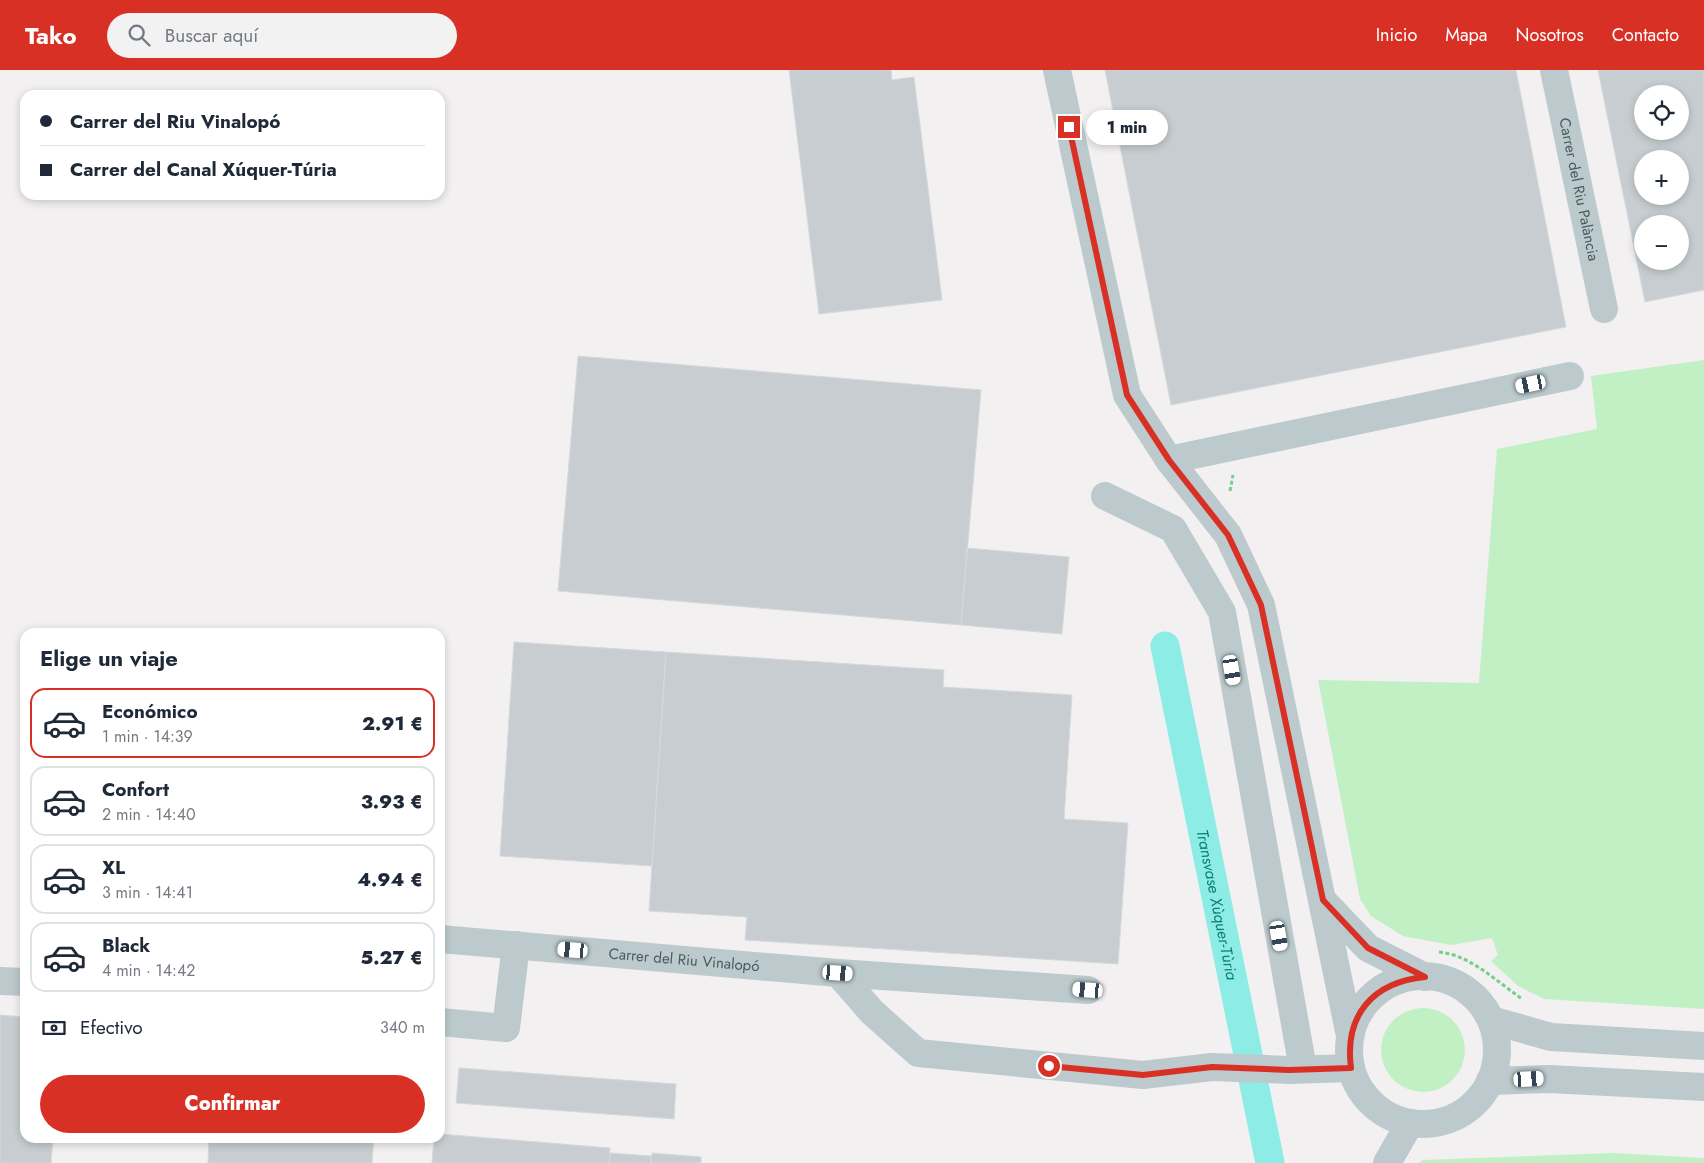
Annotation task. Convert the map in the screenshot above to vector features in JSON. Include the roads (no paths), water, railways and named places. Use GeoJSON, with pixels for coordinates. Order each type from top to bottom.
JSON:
{"type":"FeatureCollection","features":[{"type":"Feature","properties":{"kind":"street"},"geometry":{"type":"LineString","coordinates":[[1057,70],[1127,395],[1169,460],[1228,535],[1261,605],[1350,1036],[1351,1068],[1359,1088],[1372,1104],[1389,1117],[1410,1123],[1434,1124],[1457,1116],[1477,1102],[1490,1081],[1496,1061],[1496,1040],[1491,1020],[1480,1003],[1464,989],[1446,980],[1428,964],[1368,948],[1323,900]]}},
{"type":"Feature","properties":{"kind":"street","name":"Carrer del Riu Palància"},"geometry":{"type":"LineString","coordinates":[[1554,70],[1604,309]]}},
{"type":"Feature","properties":{"kind":"street"},"geometry":{"type":"LineString","coordinates":[[1169,460],[1570,376]]}},
{"type":"Feature","properties":{"kind":"street"},"geometry":{"type":"LineString","coordinates":[[1104,496],[1173,530],[1222,612],[1296,1070]]}},
{"type":"Feature","properties":{"kind":"street","name":"Carrer del Riu Vinalopó"},"geometry":{"type":"LineString","coordinates":[[445,939],[838,973],[1088,990]]}},
{"type":"Feature","properties":{"kind":"street"},"geometry":{"type":"LineString","coordinates":[[445,1022],[506,1028],[516,946]]}},
{"type":"Feature","properties":{"kind":"street"},"geometry":{"type":"LineString","coordinates":[[1350,1036],[1357,1017],[1369,1000],[1385,987],[1404,979],[1428,964]]}},
{"type":"Feature","properties":{"kind":"street"},"geometry":{"type":"LineString","coordinates":[[838,973],[872,1012],[918,1053],[1143,1075],[1212,1067],[1296,1070],[1351,1068]]}},
{"type":"Feature","properties":{"kind":"street"},"geometry":{"type":"LineString","coordinates":[[0,981],[20,982]]}},
{"type":"Feature","properties":{"kind":"street"},"geometry":{"type":"LineString","coordinates":[[1491,1020],[1551,1037],[1704,1046]]}},
{"type":"Feature","properties":{"kind":"street"},"geometry":{"type":"LineString","coordinates":[[1490,1081],[1549,1078],[1704,1087]]}},
{"type":"Feature","properties":{"kind":"street"},"geometry":{"type":"LineString","coordinates":[[1387,1163],[1410,1123]]}},
{"type":"Feature","properties":{"kind":"waterway","name":"Transvase Xùquer-Tùria"},"geometry":{"type":"LineString","coordinates":[[1165,646],[1270,1163]]}}]}
